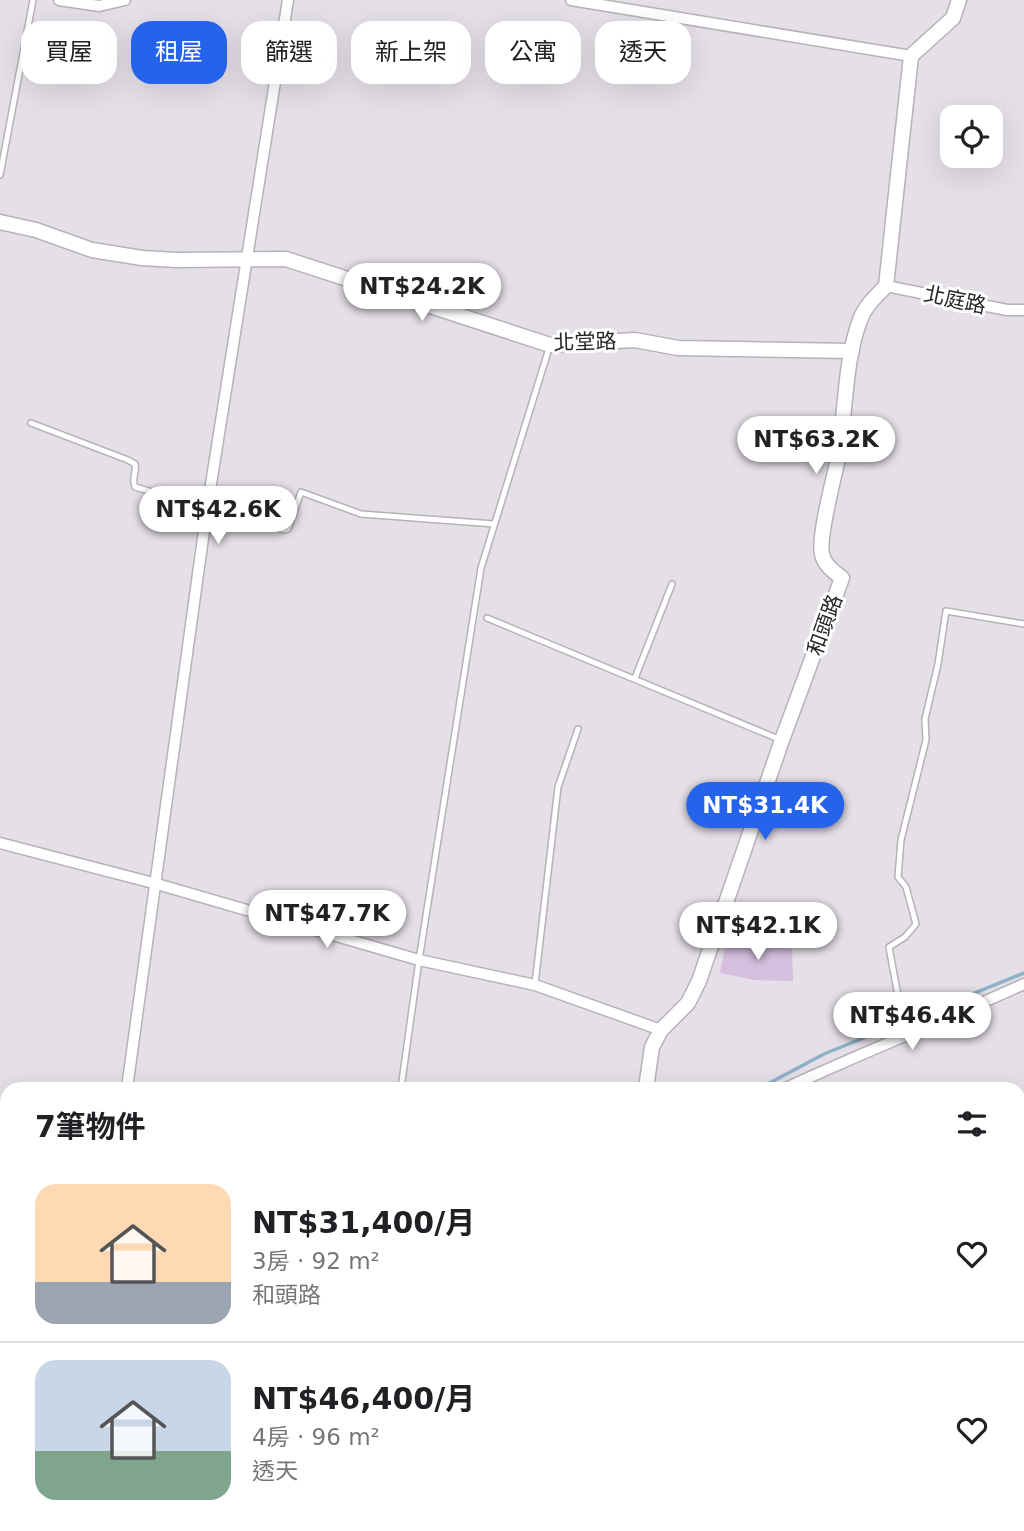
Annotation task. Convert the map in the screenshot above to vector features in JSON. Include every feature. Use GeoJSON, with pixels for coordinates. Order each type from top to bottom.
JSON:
{"type":"FeatureCollection","features":[{"type":"Feature","properties":{"kind":"street"},"geometry":{"type":"LineString","coordinates":[[59,0],[99,6],[125,0]]}},
{"type":"Feature","properties":{"kind":"street"},"geometry":{"type":"LineString","coordinates":[[128,1082],[207,509],[288,0]]}},
{"type":"Feature","properties":{"kind":"street"},"geometry":{"type":"LineString","coordinates":[[570,0],[911,56]]}},
{"type":"Feature","properties":{"kind":"street"},"geometry":{"type":"LineString","coordinates":[[886,286],[911,56],[953,18],[959,0]]}},
{"type":"Feature","properties":{"kind":"street","name":"北堂路"},"geometry":{"type":"LineString","coordinates":[[0,222],[36,230],[92,250],[142,258],[286,259],[550,345],[635,340],[678,348],[852,351]]}},
{"type":"Feature","properties":{"kind":"street","name":"北庭路"},"geometry":{"type":"LineString","coordinates":[[886,286],[1007,310],[1024,310]]}},
{"type":"Feature","properties":{"kind":"street","name":"和頭路"},"geometry":{"type":"LineString","coordinates":[[647,1082],[652,1047],[661,1030],[688,1003],[699,981],[782,740],[842,578],[830,569],[822,555],[852,351],[861,318],[871,301],[886,286]]}},
{"type":"Feature","properties":{"kind":"street"},"geometry":{"type":"LineString","coordinates":[[0,843],[157,884],[419,960],[535,985],[661,1030]]}},
{"type":"Feature","properties":{"kind":"street"},"geometry":{"type":"LineString","coordinates":[[799,1082],[1024,984]]}},
{"type":"Feature","properties":{"kind":"lane"},"geometry":{"type":"LineString","coordinates":[[0,175],[33,0]]}},
{"type":"Feature","properties":{"kind":"lane"},"geometry":{"type":"LineString","coordinates":[[402,1082],[479,580],[550,345]]}},
{"type":"Feature","properties":{"kind":"lane"},"geometry":{"type":"LineString","coordinates":[[31,423],[135,464],[135,488],[284,530],[288,529],[301,492],[361,514],[494,524]]}},
{"type":"Feature","properties":{"kind":"lane"},"geometry":{"type":"LineString","coordinates":[[635,678],[672,584]]}},
{"type":"Feature","properties":{"kind":"lane"},"geometry":{"type":"LineString","coordinates":[[906,1037],[889,947],[905,937],[916,924],[906,887],[898,877],[901,840],[926,740],[925,719],[938,664],[946,611],[1024,624]]}},
{"type":"Feature","properties":{"kind":"lane"},"geometry":{"type":"LineString","coordinates":[[487,618],[782,740]]}},
{"type":"Feature","properties":{"kind":"lane"},"geometry":{"type":"LineString","coordinates":[[535,985],[558,787],[578,729]]}},
{"type":"Feature","properties":{"kind":"building"},"geometry":{"type":"Polygon","coordinates":[[[726,941],[792,949],[793,981],[755,980],[720,973],[726,941]]]}},
{"type":"Feature","properties":{"kind":"waterway"},"geometry":{"type":"LineString","coordinates":[[771,1082],[824,1054],[1024,973]]}}]}
